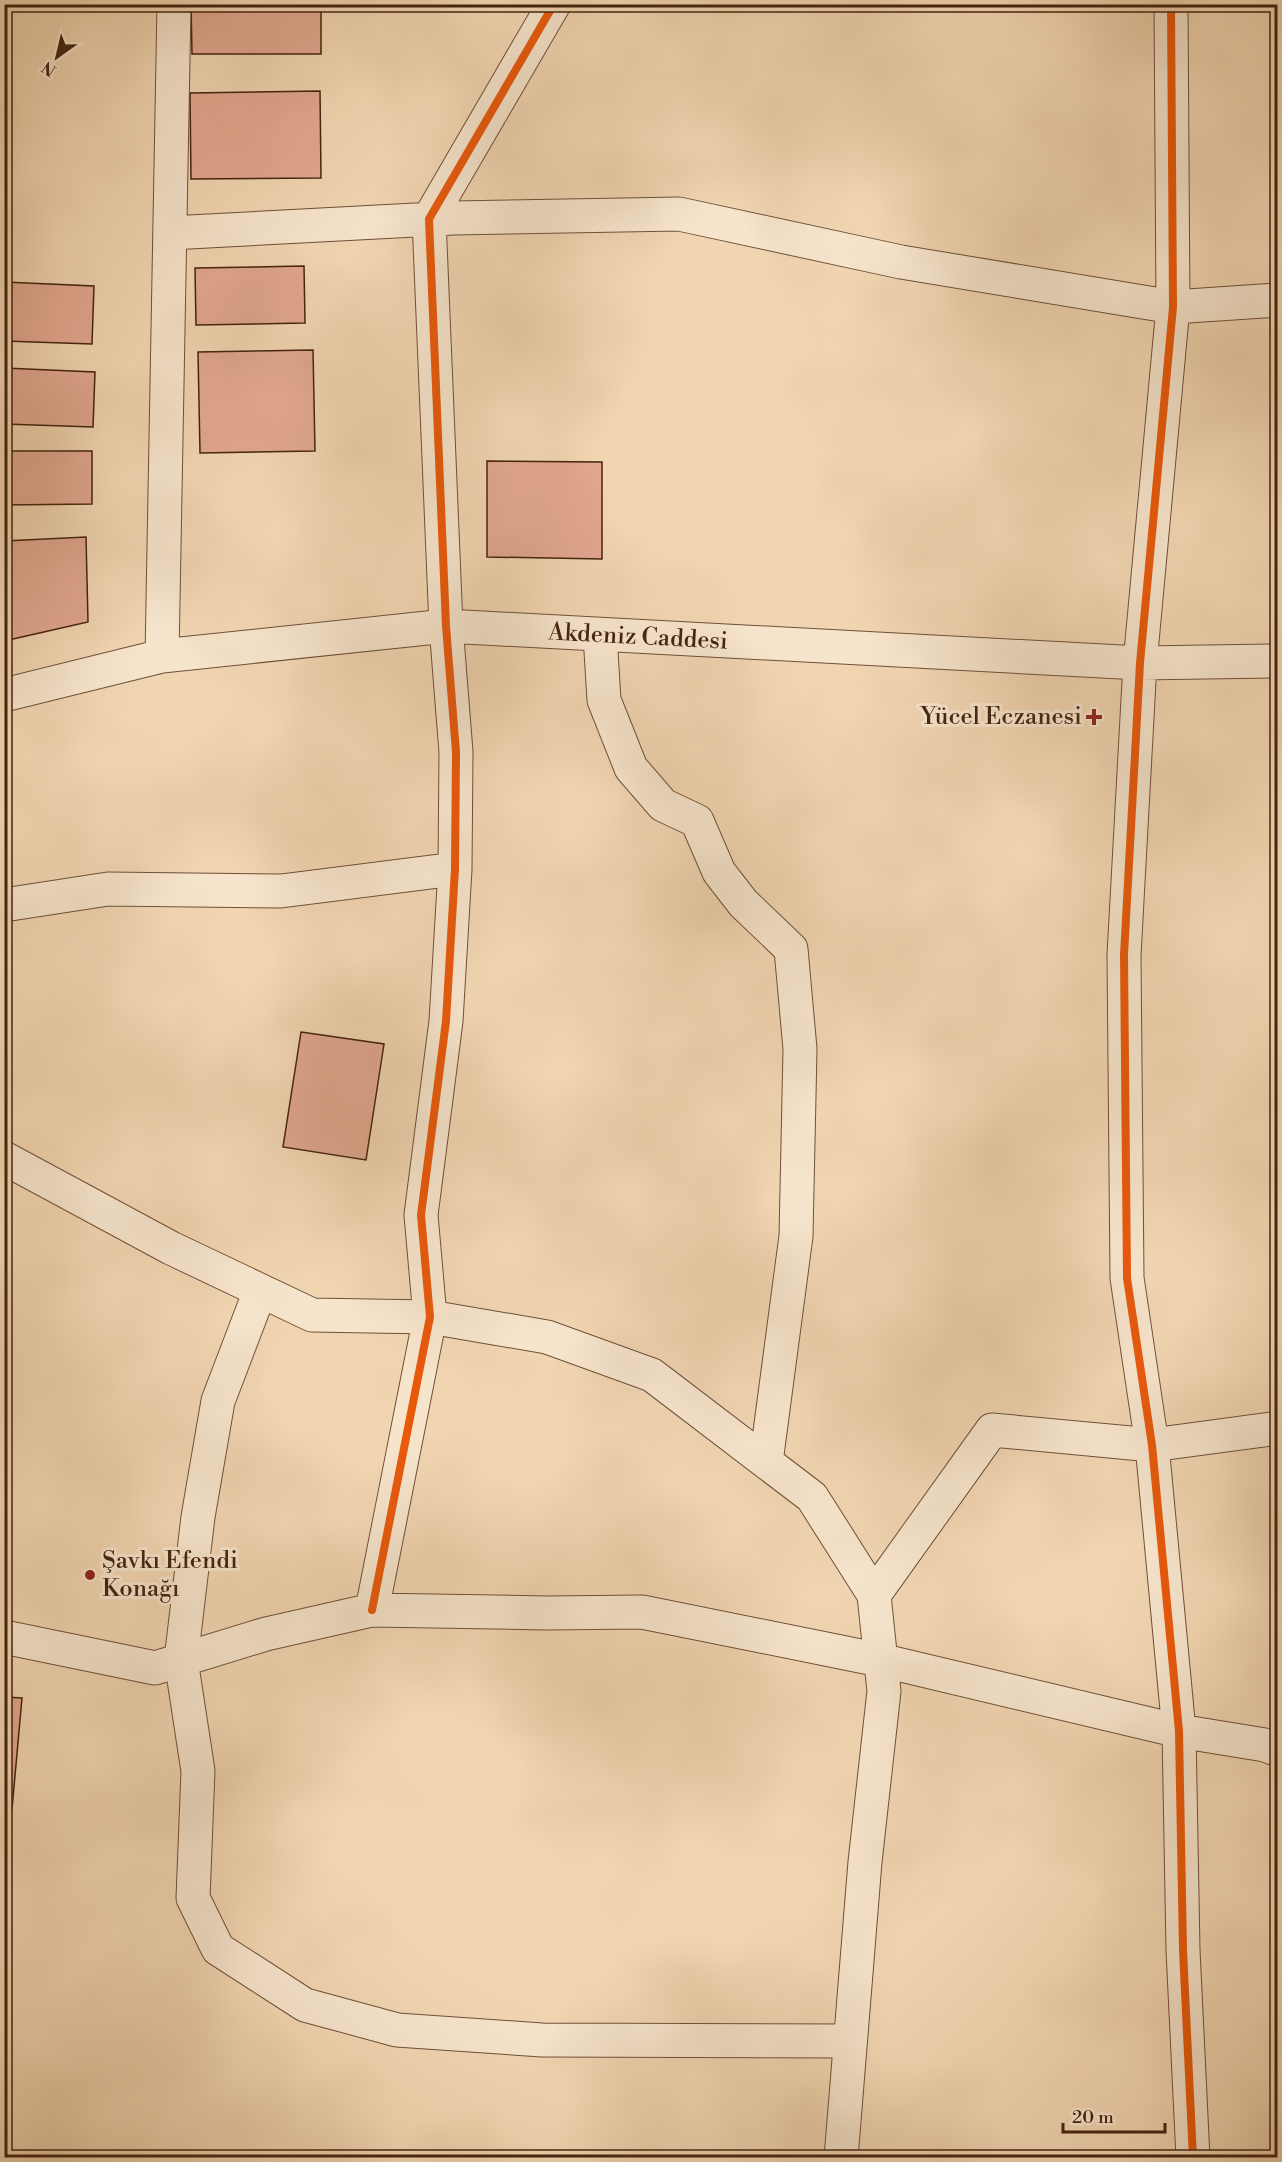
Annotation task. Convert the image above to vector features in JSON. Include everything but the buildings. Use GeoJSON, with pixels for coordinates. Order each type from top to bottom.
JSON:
{"type":"FeatureCollection","features":[{"type":"Feature","properties":{"kind":"street"},"geometry":{"type":"LineString","coordinates":[[162,656],[174,4]]}},
{"type":"Feature","properties":{"kind":"street"},"geometry":{"type":"LineString","coordinates":[[372,1610],[430,1317],[421,1215],[446,1021],[455,869],[456,752],[446,626],[429,219],[554,4]]}},
{"type":"Feature","properties":{"kind":"street"},"geometry":{"type":"LineString","coordinates":[[1171,4],[1173,307],[1140,663],[1124,955],[1127,1278],[1152,1445],[1179,1731],[1183,1950],[1193,2157]]}},
{"type":"Feature","properties":{"kind":"street"},"geometry":{"type":"LineString","coordinates":[[170,233],[429,219],[679,214],[901,262],[1173,307],[1278,300]]}},
{"type":"Feature","properties":{"kind":"street","name":"Akdeniz Caddesi"},"geometry":{"type":"LineString","coordinates":[[4,695],[162,656],[446,626],[1140,663],[1278,661]]}},
{"type":"Feature","properties":{"kind":"street"},"geometry":{"type":"LineString","coordinates":[[600,635],[604,700],[631,768],[663,805],[697,820],[719,872],[743,903],[791,949],[800,1049],[796,1236],[766,1462]]}},
{"type":"Feature","properties":{"kind":"street"},"geometry":{"type":"LineString","coordinates":[[4,905],[108,889],[281,891],[455,869]]}},
{"type":"Feature","properties":{"kind":"street"},"geometry":{"type":"LineString","coordinates":[[4,1158],[171,1248],[312,1315],[430,1317],[547,1337],[652,1375],[812,1497],[874,1595],[884,1691],[865,1862],[841,2157]]}},
{"type":"Feature","properties":{"kind":"street"},"geometry":{"type":"LineString","coordinates":[[260,1291],[218,1401],[198,1517],[182,1660],[198,1771],[193,1898],[218,1949],[305,2005],[397,2030],[542,2040],[850,2041]]}},
{"type":"Feature","properties":{"kind":"street"},"geometry":{"type":"LineString","coordinates":[[874,1595],[992,1430],[1152,1445],[1278,1428]]}},
{"type":"Feature","properties":{"kind":"street"},"geometry":{"type":"LineString","coordinates":[[4,1637],[156,1668],[266,1634],[372,1610],[642,1612],[880,1660],[1179,1731],[1265,1744],[1278,1750]]}},
{"type":"Feature","properties":{"kind":"cycle path"},"geometry":{"type":"LineString","coordinates":[[372,1610],[430,1317],[421,1215],[446,1021],[455,869],[456,752],[446,626],[429,219],[554,4]]}},
{"type":"Feature","properties":{"kind":"cycle path"},"geometry":{"type":"LineString","coordinates":[[1171,4],[1173,307],[1140,663],[1124,955],[1127,1278],[1152,1445],[1179,1731],[1183,1950],[1193,2158]]}},
{"type":"Feature","properties":{"kind":"place","name":"Yücel Eczanesi"},"geometry":{"type":"Point","coordinates":[1094,717]}},
{"type":"Feature","properties":{"kind":"place","name":"Şavkı Efendi Konağı"},"geometry":{"type":"Point","coordinates":[90,1575]}}]}
